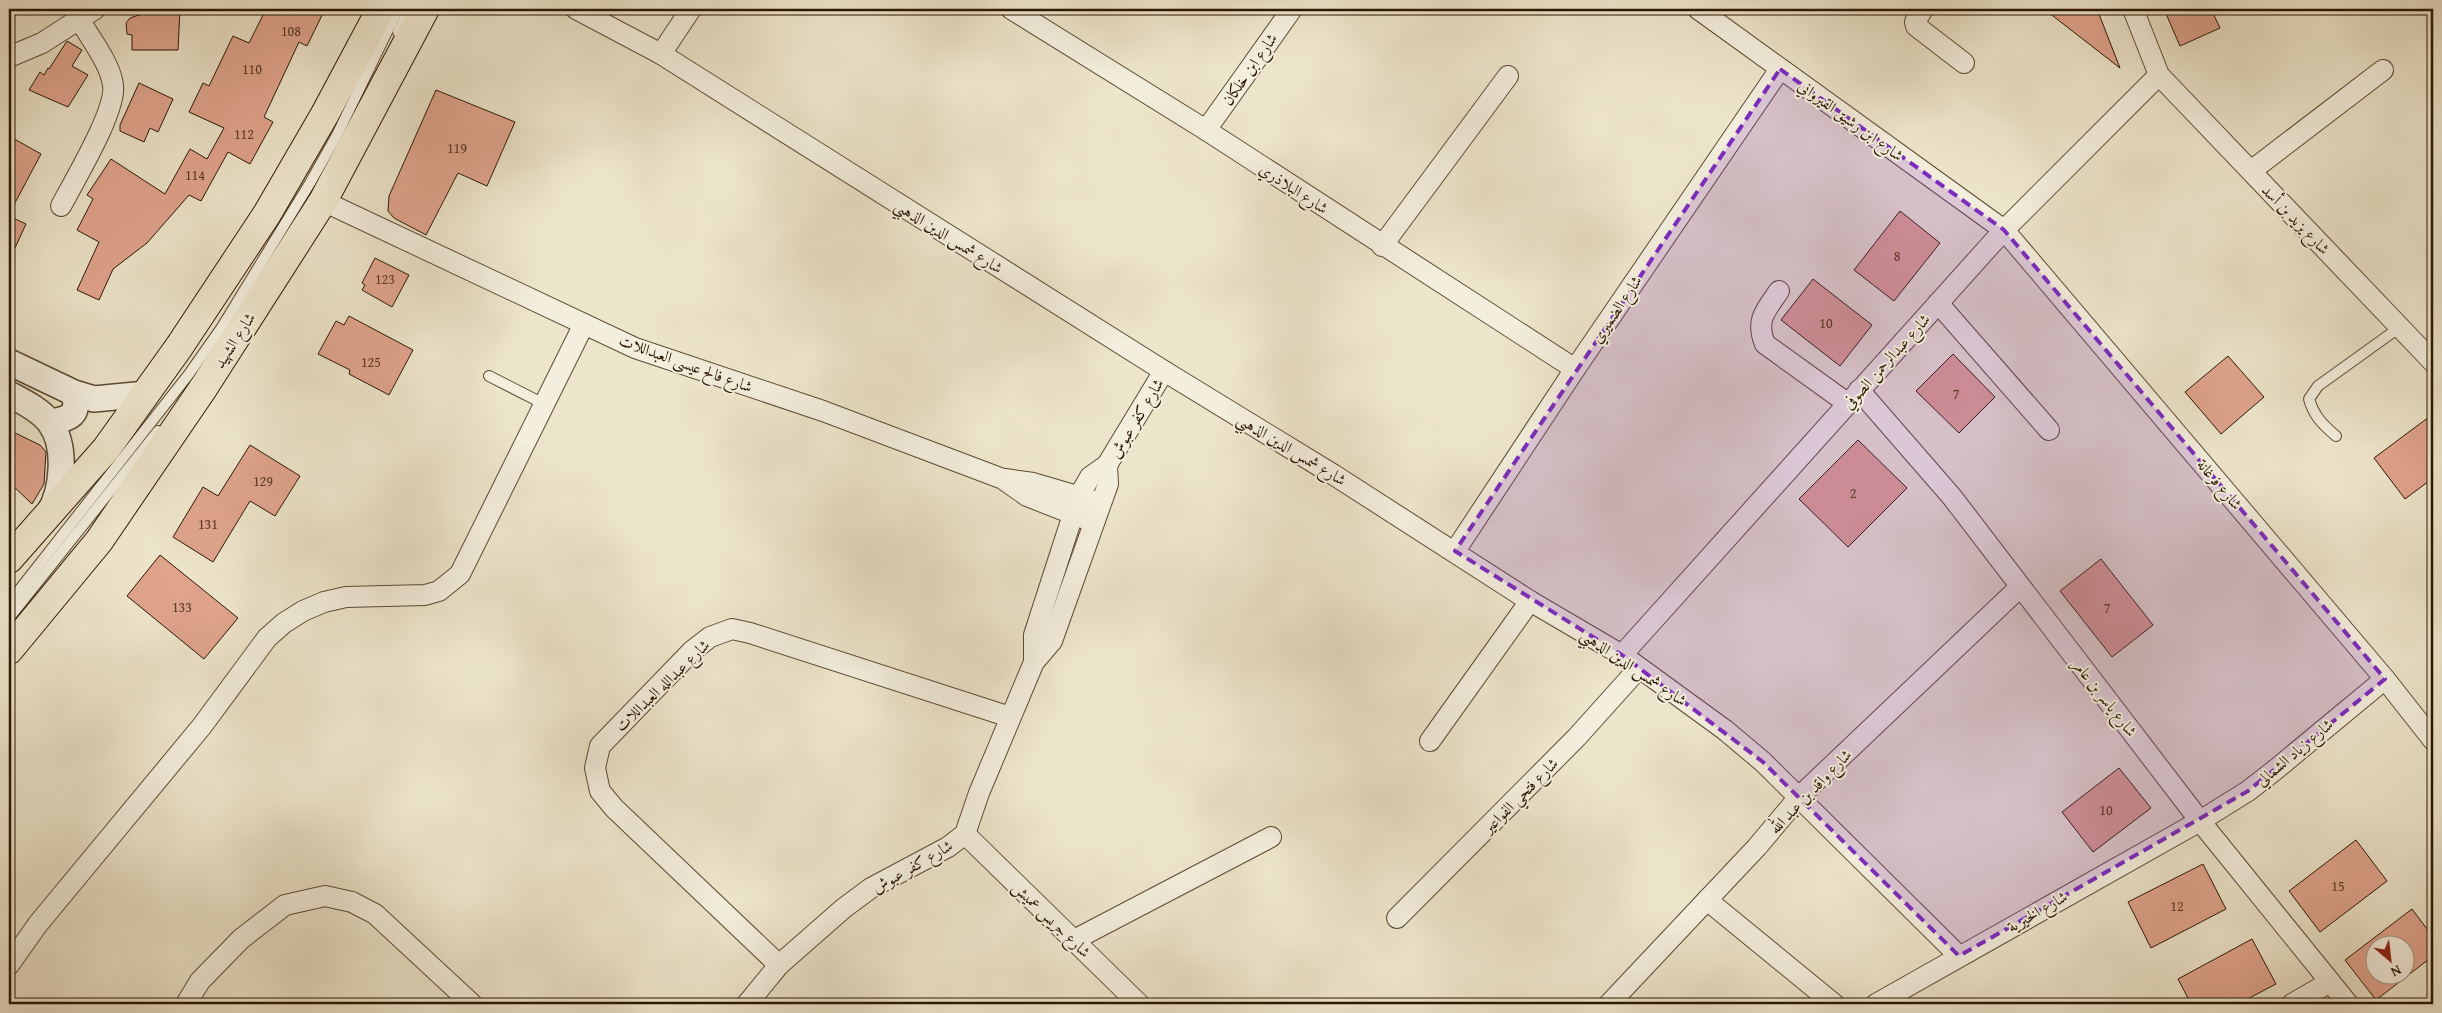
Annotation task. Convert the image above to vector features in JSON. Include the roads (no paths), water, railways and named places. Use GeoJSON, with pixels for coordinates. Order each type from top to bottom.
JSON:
{"type":"FeatureCollection","features":[{"type":"Feature","properties":{"kind":"highway"},"geometry":{"type":"LineString","coordinates":[[9,559],[106,450],[180,347],[268,214],[325,114],[381,9]]}},
{"type":"Feature","properties":{"kind":"highway","name":"شارع الشهيد"},"geometry":{"type":"LineString","coordinates":[[9,650],[98,541],[204,387],[323,201],[425,9]]}},
{"type":"Feature","properties":{"kind":"street","name":"شارع شمس الدين الذهبي"},"geometry":{"type":"LineString","coordinates":[[576,9],[661,54],[1164,371],[1455,551],[1530,601],[1622,656],[1725,730],[1763,762],[1959,956]]}},
{"type":"Feature","properties":{"kind":"street"},"geometry":{"type":"LineString","coordinates":[[661,54],[691,9]]}},
{"type":"Feature","properties":{"kind":"street","name":"شارع البلاذري"},"geometry":{"type":"LineString","coordinates":[[1011,9],[1206,130],[1382,246],[1575,369]]}},
{"type":"Feature","properties":{"kind":"street","name":"شارع ابن خلكان"},"geometry":{"type":"LineString","coordinates":[[1206,130],[1292,9]]}},
{"type":"Feature","properties":{"kind":"street","name":"شارع ابن رشيق القيرواني"},"geometry":{"type":"LineString","coordinates":[[1698,9],[2004,230]]}},
{"type":"Feature","properties":{"kind":"street"},"geometry":{"type":"LineString","coordinates":[[1923,9],[1914,22],[1916,26],[1964,63]]}},
{"type":"Feature","properties":{"kind":"street"},"geometry":{"type":"LineString","coordinates":[[2133,9],[2159,76]]}},
{"type":"Feature","properties":{"kind":"street"},"geometry":{"type":"LineString","coordinates":[[9,57],[42,43],[88,14],[114,87],[110,107],[62,206]]}},
{"type":"Feature","properties":{"kind":"street","name":"شارع الضميري"},"geometry":{"type":"LineString","coordinates":[[1455,551],[1575,369],[1780,69]]}},
{"type":"Feature","properties":{"kind":"street"},"geometry":{"type":"LineString","coordinates":[[2251,171],[2383,70]]}},
{"type":"Feature","properties":{"kind":"street"},"geometry":{"type":"LineString","coordinates":[[1382,246],[1508,76]]}},
{"type":"Feature","properties":{"kind":"street","name":"شارع يزيد بن أسد"},"geometry":{"type":"LineString","coordinates":[[2159,76],[2433,362]]}},
{"type":"Feature","properties":{"kind":"street","name":"شارع عبدالرحمن الصوفي"},"geometry":{"type":"LineString","coordinates":[[1622,656],[2004,230],[2159,76]]}},
{"type":"Feature","properties":{"kind":"street","name":"شارع فالح عيسى العبداللات"},"geometry":{"type":"LineString","coordinates":[[323,201],[635,348],[823,411],[1003,479],[1033,482],[1076,505],[1097,513]]}},
{"type":"Feature","properties":{"kind":"street","name":"شارع فرغانة"},"geometry":{"type":"LineString","coordinates":[[2004,230],[2385,679],[2433,740]]}},
{"type":"Feature","properties":{"kind":"street","name":"شارع ياسر بن عامر"},"geometry":{"type":"LineString","coordinates":[[1779,291],[1760,325],[1760,333],[1765,344],[1853,397],[1952,497],[2200,820],[2348,1004]]}},
{"type":"Feature","properties":{"kind":"street"},"geometry":{"type":"LineString","coordinates":[[1938,303],[2049,430]]}},
{"type":"Feature","properties":{"kind":"street"},"geometry":{"type":"LineString","coordinates":[[9,965],[38,924],[202,726],[267,638],[284,623],[303,611],[324,602],[346,597],[426,595],[439,591],[460,574],[584,324]]}},
{"type":"Feature","properties":{"kind":"street"},"geometry":{"type":"LineString","coordinates":[[9,362],[74,393],[94,399],[146,394]]}},
{"type":"Feature","properties":{"kind":"street","name":"شارع كفر عبوش"},"geometry":{"type":"LineString","coordinates":[[1034,662],[1034,635],[1076,505],[1090,477],[1107,464],[1164,371]]}},
{"type":"Feature","properties":{"kind":"street"},"geometry":{"type":"LineString","coordinates":[[50,422],[61,421],[73,414],[76,408],[74,393]]}},
{"type":"Feature","properties":{"kind":"street"},"geometry":{"type":"LineString","coordinates":[[9,394],[23,401],[50,422],[58,438],[60,454],[59,483],[56,502],[47,516]]}},
{"type":"Feature","properties":{"kind":"street","name":"شارع كفر عبوش"},"geometry":{"type":"LineString","coordinates":[[746,1004],[779,965],[844,908],[871,888],[948,847],[965,834],[1010,717],[1034,662],[1052,641],[1108,484],[1107,464]]}},
{"type":"Feature","properties":{"kind":"street","name":"شارع واقد بن عبد الله"},"geometry":{"type":"LineString","coordinates":[[1609,1004],[1757,847],[1799,797],[2020,587]]}},
{"type":"Feature","properties":{"kind":"street"},"geometry":{"type":"LineString","coordinates":[[1430,741],[1530,601]]}},
{"type":"Feature","properties":{"kind":"street","name":"شارع عبدالله العبداللات"},"geometry":{"type":"LineString","coordinates":[[779,965],[614,808],[600,791],[595,768],[600,746],[692,651],[710,637],[732,629],[750,632],[1010,717]]}},
{"type":"Feature","properties":{"kind":"street","name":"شارع فتحي الفواعير"},"geometry":{"type":"LineString","coordinates":[[1397,918],[1577,737],[1639,668]]}},
{"type":"Feature","properties":{"kind":"street","name":"شارع زياد الشمالي"},"geometry":{"type":"LineString","coordinates":[[2200,820],[2276,770],[2385,679]]}},
{"type":"Feature","properties":{"kind":"street","name":"شارع الخيرية"},"geometry":{"type":"LineString","coordinates":[[1876,1004],[2200,820]]}},
{"type":"Feature","properties":{"kind":"street","name":"شارع جريس عميش"},"geometry":{"type":"LineString","coordinates":[[965,834],[1139,1004]]}},
{"type":"Feature","properties":{"kind":"street"},"geometry":{"type":"LineString","coordinates":[[1074,940],[1271,837]]}},
{"type":"Feature","properties":{"kind":"street"},"geometry":{"type":"LineString","coordinates":[[186,1004],[200,981],[241,939],[285,905],[325,896],[352,902],[375,914],[472,1004]]}},
{"type":"Feature","properties":{"kind":"street"},"geometry":{"type":"LineString","coordinates":[[1707,900],[1834,1004]]}},
{"type":"Feature","properties":{"kind":"street"},"geometry":{"type":"LineString","coordinates":[[2292,1004],[2330,982]]}},
{"type":"Feature","properties":{"kind":"lane"},"geometry":{"type":"LineString","coordinates":[[9,603],[190,374],[227,320],[278,239],[315,175],[398,9]]}},
{"type":"Feature","properties":{"kind":"lane"},"geometry":{"type":"LineString","coordinates":[[9,618],[168,419],[252,299],[328,172],[409,9]]}},
{"type":"Feature","properties":{"kind":"lane"},"geometry":{"type":"LineString","coordinates":[[2336,436],[2313,413],[2309,399],[2318,386],[2400,327]]}},
{"type":"Feature","properties":{"kind":"lane"},"geometry":{"type":"LineString","coordinates":[[489,376],[544,404]]}}]}
